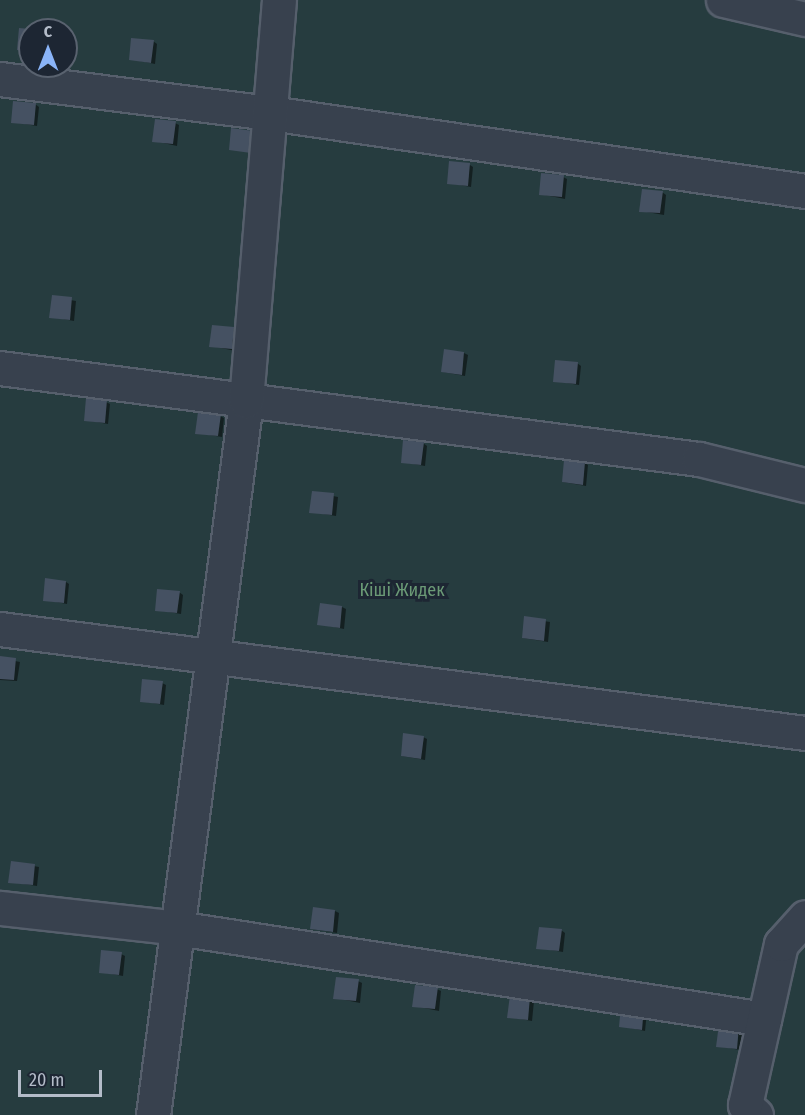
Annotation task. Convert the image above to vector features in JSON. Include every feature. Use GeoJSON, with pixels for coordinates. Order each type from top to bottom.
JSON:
{"type":"FeatureCollection","features":[{"type":"Feature","properties":{"kind":"street"},"geometry":{"type":"LineString","coordinates":[[153,1115],[246,400],[279,0]]}},
{"type":"Feature","properties":{"kind":"street"},"geometry":{"type":"LineString","coordinates":[[723,0],[805,20]]}},
{"type":"Feature","properties":{"kind":"street"},"geometry":{"type":"LineString","coordinates":[[0,80],[270,113],[805,191]]}},
{"type":"Feature","properties":{"kind":"street"},"geometry":{"type":"LineString","coordinates":[[0,368],[699,459],[805,485]]}},
{"type":"Feature","properties":{"kind":"street"},"geometry":{"type":"LineString","coordinates":[[0,629],[805,733]]}},
{"type":"Feature","properties":{"kind":"street"},"geometry":{"type":"LineString","coordinates":[[0,908],[177,928],[764,1019]]}},
{"type":"Feature","properties":{"kind":"street"},"geometry":{"type":"LineString","coordinates":[[756,1115],[745,1105],[781,944],[805,916]]}},
{"type":"Feature","properties":{"kind":"green space","name":"Кіші Жидек"},"geometry":{"type":"Polygon","coordinates":[[[0,0],[805,0],[805,1115],[0,1115],[0,0]]]}},
{"type":"Feature","properties":{"kind":"building"},"geometry":{"type":"Polygon","coordinates":[[[131,38],[154,40],[151,63],[129,60],[131,38]]]}},
{"type":"Feature","properties":{"kind":"building"},"geometry":{"type":"Polygon","coordinates":[[[13,101],[36,103],[34,125],[11,123],[13,101]]]}},
{"type":"Feature","properties":{"kind":"building"},"geometry":{"type":"Polygon","coordinates":[[[155,119],[176,121],[173,144],[152,142],[155,119]]]}},
{"type":"Feature","properties":{"kind":"building"},"geometry":{"type":"Polygon","coordinates":[[[231,128],[254,131],[251,153],[229,150],[231,128]]]}},
{"type":"Feature","properties":{"kind":"building"},"geometry":{"type":"Polygon","coordinates":[[[449,161],[470,163],[468,186],[447,184],[449,161]]]}},
{"type":"Feature","properties":{"kind":"building"},"geometry":{"type":"Polygon","coordinates":[[[541,173],[564,175],[562,197],[539,195],[541,173]]]}},
{"type":"Feature","properties":{"kind":"building"},"geometry":{"type":"Polygon","coordinates":[[[642,189],[663,191],[660,213],[639,212],[642,189]]]}},
{"type":"Feature","properties":{"kind":"building"},"geometry":{"type":"Polygon","coordinates":[[[52,295],[72,297],[70,320],[49,318],[52,295]]]}},
{"type":"Feature","properties":{"kind":"building"},"geometry":{"type":"Polygon","coordinates":[[[212,325],[234,327],[232,349],[209,347],[212,325]]]}},
{"type":"Feature","properties":{"kind":"building"},"geometry":{"type":"Polygon","coordinates":[[[444,349],[464,352],[462,375],[441,372],[444,349]]]}},
{"type":"Feature","properties":{"kind":"building"},"geometry":{"type":"Polygon","coordinates":[[[555,360],[578,362],[576,384],[553,382],[555,360]]]}},
{"type":"Feature","properties":{"kind":"building"},"geometry":{"type":"Polygon","coordinates":[[[86,398],[107,400],[105,423],[84,421],[86,398]]]}},
{"type":"Feature","properties":{"kind":"building"},"geometry":{"type":"Polygon","coordinates":[[[198,412],[221,414],[218,436],[195,434],[198,412]]]}},
{"type":"Feature","properties":{"kind":"building"},"geometry":{"type":"Polygon","coordinates":[[[403,440],[424,442],[421,465],[401,463],[403,440]]]}},
{"type":"Feature","properties":{"kind":"building"},"geometry":{"type":"Polygon","coordinates":[[[564,460],[585,462],[583,485],[562,482],[564,460]]]}},
{"type":"Feature","properties":{"kind":"building"},"geometry":{"type":"Polygon","coordinates":[[[312,491],[334,493],[332,515],[309,513],[312,491]]]}},
{"type":"Feature","properties":{"kind":"building"},"geometry":{"type":"Polygon","coordinates":[[[45,578],[66,581],[64,603],[43,601],[45,578]]]}},
{"type":"Feature","properties":{"kind":"building"},"geometry":{"type":"Polygon","coordinates":[[[157,589],[180,591],[177,613],[155,611],[157,589]]]}},
{"type":"Feature","properties":{"kind":"building"},"geometry":{"type":"Polygon","coordinates":[[[320,603],[342,606],[340,628],[317,625],[320,603]]]}},
{"type":"Feature","properties":{"kind":"building"},"geometry":{"type":"Polygon","coordinates":[[[524,616],[546,619],[544,641],[522,638],[524,616]]]}},
{"type":"Feature","properties":{"kind":"building"},"geometry":{"type":"Polygon","coordinates":[[[0,656],[16,658],[14,680],[0,679],[0,656]]]}},
{"type":"Feature","properties":{"kind":"building"},"geometry":{"type":"Polygon","coordinates":[[[142,679],[163,681],[160,704],[140,702],[142,679]]]}},
{"type":"Feature","properties":{"kind":"building"},"geometry":{"type":"Polygon","coordinates":[[[403,733],[424,736],[421,759],[401,756],[403,733]]]}},
{"type":"Feature","properties":{"kind":"building"},"geometry":{"type":"Polygon","coordinates":[[[11,861],[35,864],[33,885],[8,883],[11,861]]]}},
{"type":"Feature","properties":{"kind":"building"},"geometry":{"type":"Polygon","coordinates":[[[313,907],[335,910],[333,932],[310,929],[313,907]]]}},
{"type":"Feature","properties":{"kind":"building"},"geometry":{"type":"Polygon","coordinates":[[[539,927],[562,929],[559,951],[536,949],[539,927]]]}},
{"type":"Feature","properties":{"kind":"building"},"geometry":{"type":"Polygon","coordinates":[[[101,950],[122,952],[119,975],[99,973],[101,950]]]}},
{"type":"Feature","properties":{"kind":"building"},"geometry":{"type":"Polygon","coordinates":[[[336,977],[359,979],[356,1001],[333,999],[336,977]]]}},
{"type":"Feature","properties":{"kind":"building"},"geometry":{"type":"Polygon","coordinates":[[[415,985],[438,987],[435,1009],[412,1007],[415,985]]]}},
{"type":"Feature","properties":{"kind":"building"},"geometry":{"type":"Polygon","coordinates":[[[510,995],[530,997],[528,1020],[507,1018],[510,995]]]}},
{"type":"Feature","properties":{"kind":"building"},"geometry":{"type":"Polygon","coordinates":[[[621,1005],[644,1007],[642,1030],[619,1027],[621,1005]]]}},
{"type":"Feature","properties":{"kind":"building"},"geometry":{"type":"Polygon","coordinates":[[[719,1024],[739,1026],[737,1049],[716,1047],[719,1024]]]}}]}
